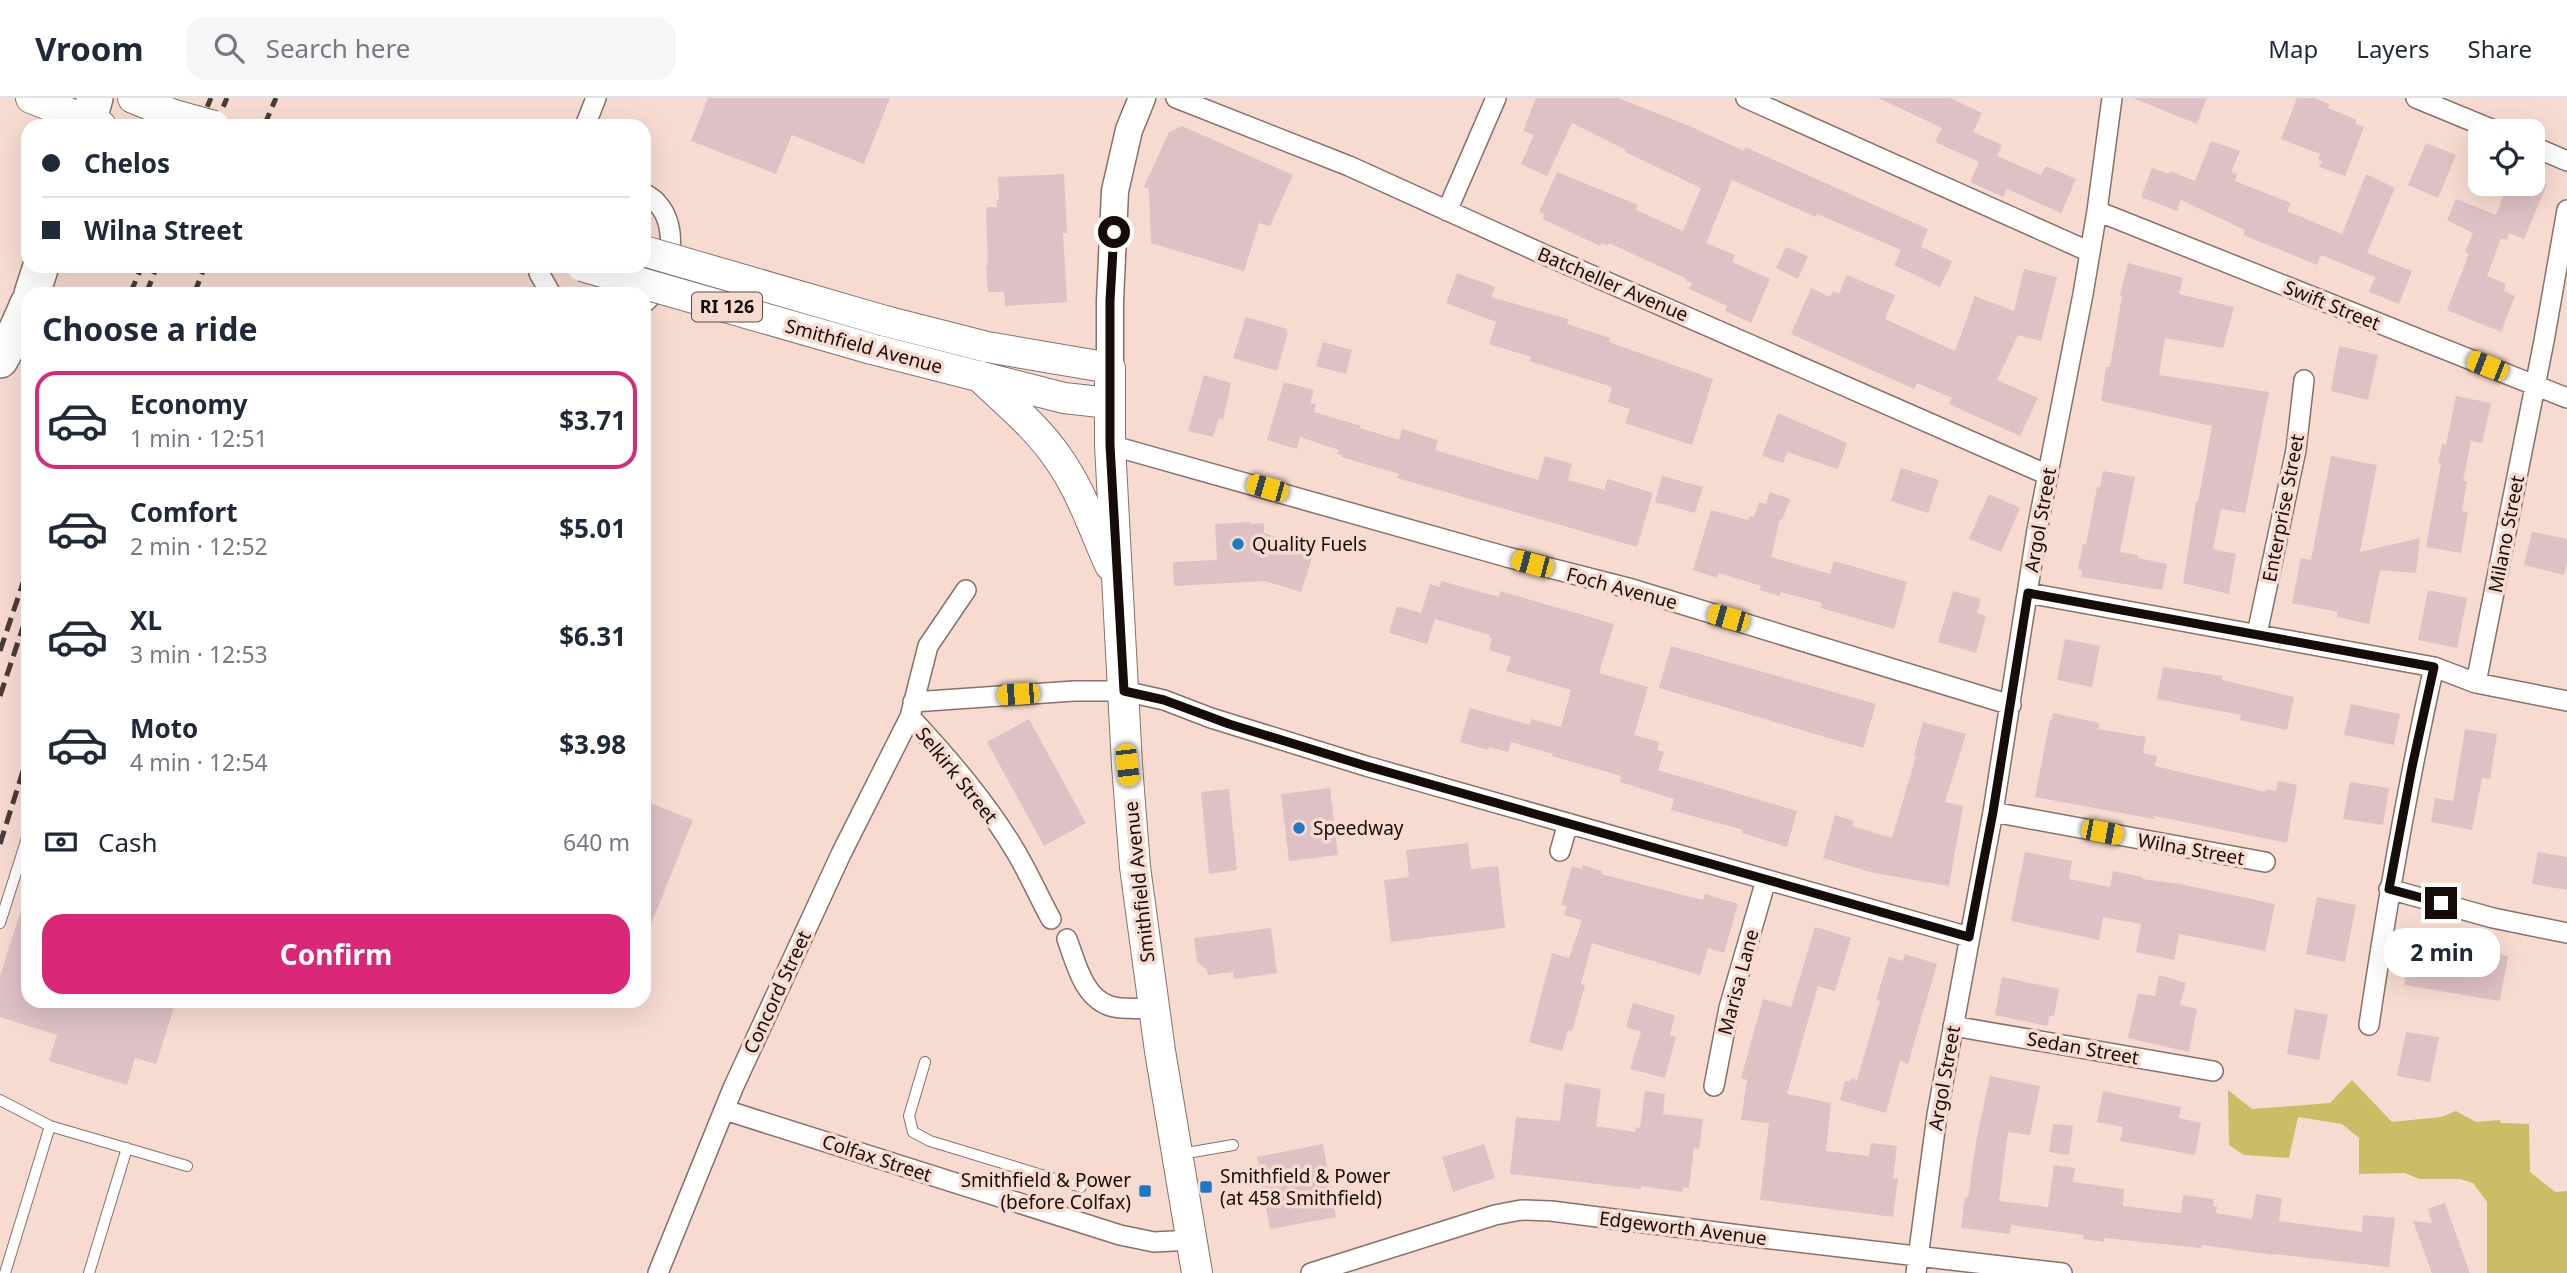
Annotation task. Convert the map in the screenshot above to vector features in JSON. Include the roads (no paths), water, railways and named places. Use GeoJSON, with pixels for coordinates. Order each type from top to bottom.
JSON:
{"type":"FeatureCollection","features":[{"type":"Feature","properties":{"kind":"highway"},"geometry":{"type":"LineString","coordinates":[[0,360],[21,320]]}},
{"type":"Feature","properties":{"kind":"main road"},"geometry":{"type":"LineString","coordinates":[[31,98],[93,118]]}},
{"type":"Feature","properties":{"kind":"main road"},"geometry":{"type":"LineString","coordinates":[[133,98],[191,119]]}},
{"type":"Feature","properties":{"kind":"main road"},"geometry":{"type":"LineString","coordinates":[[1110,368],[1115,191],[1129,130],[1142,98]]}},
{"type":"Feature","properties":{"kind":"main road","name":"Smithfield Avenue"},"geometry":{"type":"LineString","coordinates":[[651,253],[885,321],[987,346],[1110,368],[1110,445],[1135,867],[1154,1008],[1198,1273]]}},
{"type":"Feature","properties":{"kind":"main road","name":"Smithfield Avenue"},"geometry":{"type":"LineString","coordinates":[[606,273],[872,349],[1064,398],[1109,403]]}},
{"type":"Feature","properties":{"kind":"main road"},"geometry":{"type":"LineString","coordinates":[[979,376],[1024,419],[1061,461],[1074,483],[1117,582]]}},
{"type":"Feature","properties":{"kind":"street"},"geometry":{"type":"LineString","coordinates":[[588,119],[596,98]]}},
{"type":"Feature","properties":{"kind":"street","name":"Batcheller Avenue"},"geometry":{"type":"LineString","coordinates":[[1176,98],[1349,166],[2048,475]]}},
{"type":"Feature","properties":{"kind":"street"},"geometry":{"type":"LineString","coordinates":[[1447,211],[1496,98]]}},
{"type":"Feature","properties":{"kind":"street"},"geometry":{"type":"LineString","coordinates":[[1746,98],[2090,252]]}},
{"type":"Feature","properties":{"kind":"street","name":"Argol Street"},"geometry":{"type":"LineString","coordinates":[[1917,1265],[1926,1185],[1993,812],[2037,530],[2090,252],[2112,98]]}},
{"type":"Feature","properties":{"kind":"street"},"geometry":{"type":"LineString","coordinates":[[2416,98],[2468,119]]}},
{"type":"Feature","properties":{"kind":"street"},"geometry":{"type":"LineString","coordinates":[[2545,152],[2567,161]]}},
{"type":"Feature","properties":{"kind":"street"},"geometry":{"type":"LineString","coordinates":[[651,198],[659,204],[669,225],[671,248],[661,280],[651,297]]}},
{"type":"Feature","properties":{"kind":"street","name":"Milano Street"},"geometry":{"type":"LineString","coordinates":[[2476,682],[2567,210]]}},
{"type":"Feature","properties":{"kind":"street","name":"Swift Street"},"geometry":{"type":"LineString","coordinates":[[2097,211],[2567,398]]}},
{"type":"Feature","properties":{"kind":"street","name":"Enterprise Street"},"geometry":{"type":"LineString","coordinates":[[2257,634],[2297,450],[2304,380]]}},
{"type":"Feature","properties":{"kind":"street","name":"Foch Avenue"},"geometry":{"type":"LineString","coordinates":[[1110,445],[1507,557],[1632,589],[2011,705]]}},
{"type":"Feature","properties":{"kind":"street","name":"Selkirk Street"},"geometry":{"type":"LineString","coordinates":[[966,590],[928,646],[911,710],[1016,852],[1051,919]]}},
{"type":"Feature","properties":{"kind":"street"},"geometry":{"type":"LineString","coordinates":[[2028,593],[2434,667],[2476,682],[2567,701]]}},
{"type":"Feature","properties":{"kind":"street"},"geometry":{"type":"LineString","coordinates":[[2369,1025],[2389,889],[2434,667]]}},
{"type":"Feature","properties":{"kind":"street"},"geometry":{"type":"LineString","coordinates":[[911,710],[1074,691],[1124,691],[1164,700],[1192,712],[1290,743],[1969,937]]}},
{"type":"Feature","properties":{"kind":"street","name":"Concord Street"},"geometry":{"type":"LineString","coordinates":[[657,1273],[733,1088],[911,710]]}},
{"type":"Feature","properties":{"kind":"street","name":"Wilna Street"},"geometry":{"type":"LineString","coordinates":[[1993,812],[2265,862]]}},
{"type":"Feature","properties":{"kind":"street"},"geometry":{"type":"LineString","coordinates":[[1560,851],[1568,823]]}},
{"type":"Feature","properties":{"kind":"street","name":"Marisa Lane"},"geometry":{"type":"LineString","coordinates":[[1714,1086],[1729,1008],[1766,880]]}},
{"type":"Feature","properties":{"kind":"street"},"geometry":{"type":"LineString","coordinates":[[2389,889],[2493,918],[2567,933]]}},
{"type":"Feature","properties":{"kind":"street"},"geometry":{"type":"LineString","coordinates":[[1067,939],[1083,980],[1096,998],[1111,1007],[1154,1008]]}},
{"type":"Feature","properties":{"kind":"street","name":"Sedan Street"},"geometry":{"type":"LineString","coordinates":[[1953,1026],[2213,1071]]}},
{"type":"Feature","properties":{"kind":"street","name":"Colfax Street"},"geometry":{"type":"LineString","coordinates":[[725,1110],[1120,1235],[1154,1242],[1192,1240]]}},
{"type":"Feature","properties":{"kind":"street","name":"Edgeworth Avenue"},"geometry":{"type":"LineString","coordinates":[[1311,1273],[1495,1215],[1521,1210],[1551,1210],[1917,1265],[2062,1273]]}},
{"type":"Feature","properties":{"kind":"lane"},"geometry":{"type":"LineString","coordinates":[[0,923],[21,857]]}},
{"type":"Feature","properties":{"kind":"lane"},"geometry":{"type":"LineString","coordinates":[[925,1062],[909,1116],[912,1132],[930,1141],[1081,1187]]}},
{"type":"Feature","properties":{"kind":"lane"},"geometry":{"type":"LineString","coordinates":[[0,1100],[50,1126],[187,1166]]}},
{"type":"Feature","properties":{"kind":"lane"},"geometry":{"type":"LineString","coordinates":[[5,1273],[50,1126]]}},
{"type":"Feature","properties":{"kind":"lane"},"geometry":{"type":"LineString","coordinates":[[1177,1155],[1233,1145]]}},
{"type":"Feature","properties":{"kind":"lane"},"geometry":{"type":"LineString","coordinates":[[89,1273],[127,1148]]}},
{"type":"Feature","properties":{"kind":"railway"},"geometry":{"type":"LineString","coordinates":[[202,119],[211,98]]}},
{"type":"Feature","properties":{"kind":"railway"},"geometry":{"type":"LineString","coordinates":[[218,119],[227,98]]}},
{"type":"Feature","properties":{"kind":"railway"},"geometry":{"type":"LineString","coordinates":[[267,119],[276,98]]}},
{"type":"Feature","properties":{"kind":"railway"},"geometry":{"type":"LineString","coordinates":[[133,287],[139,273]]}},
{"type":"Feature","properties":{"kind":"railway"},"geometry":{"type":"LineString","coordinates":[[149,287],[154,273]]}},
{"type":"Feature","properties":{"kind":"railway"},"geometry":{"type":"LineString","coordinates":[[197,287],[202,273]]}},
{"type":"Feature","properties":{"kind":"railway"},"geometry":{"type":"LineString","coordinates":[[0,651],[21,589]]}},
{"type":"Feature","properties":{"kind":"railway"},"geometry":{"type":"LineString","coordinates":[[0,696],[21,633]]}},
{"type":"Feature","properties":{"kind":"railway"},"geometry":{"type":"LineString","coordinates":[[0,844],[21,777]]}},
{"type":"Feature","properties":{"kind":"place","name":"Quality Fuels"},"geometry":{"type":"Point","coordinates":[1238,544]}},
{"type":"Feature","properties":{"kind":"place","name":"Speedway"},"geometry":{"type":"Point","coordinates":[1299,828]}},
{"type":"Feature","properties":{"kind":"place","name":"Smithfield & Power (at 458 Smithfield)"},"geometry":{"type":"Point","coordinates":[1206,1187]}},
{"type":"Feature","properties":{"kind":"place","name":"Smithfield & Power (before Colfax)"},"geometry":{"type":"Point","coordinates":[1145,1191]}}]}
